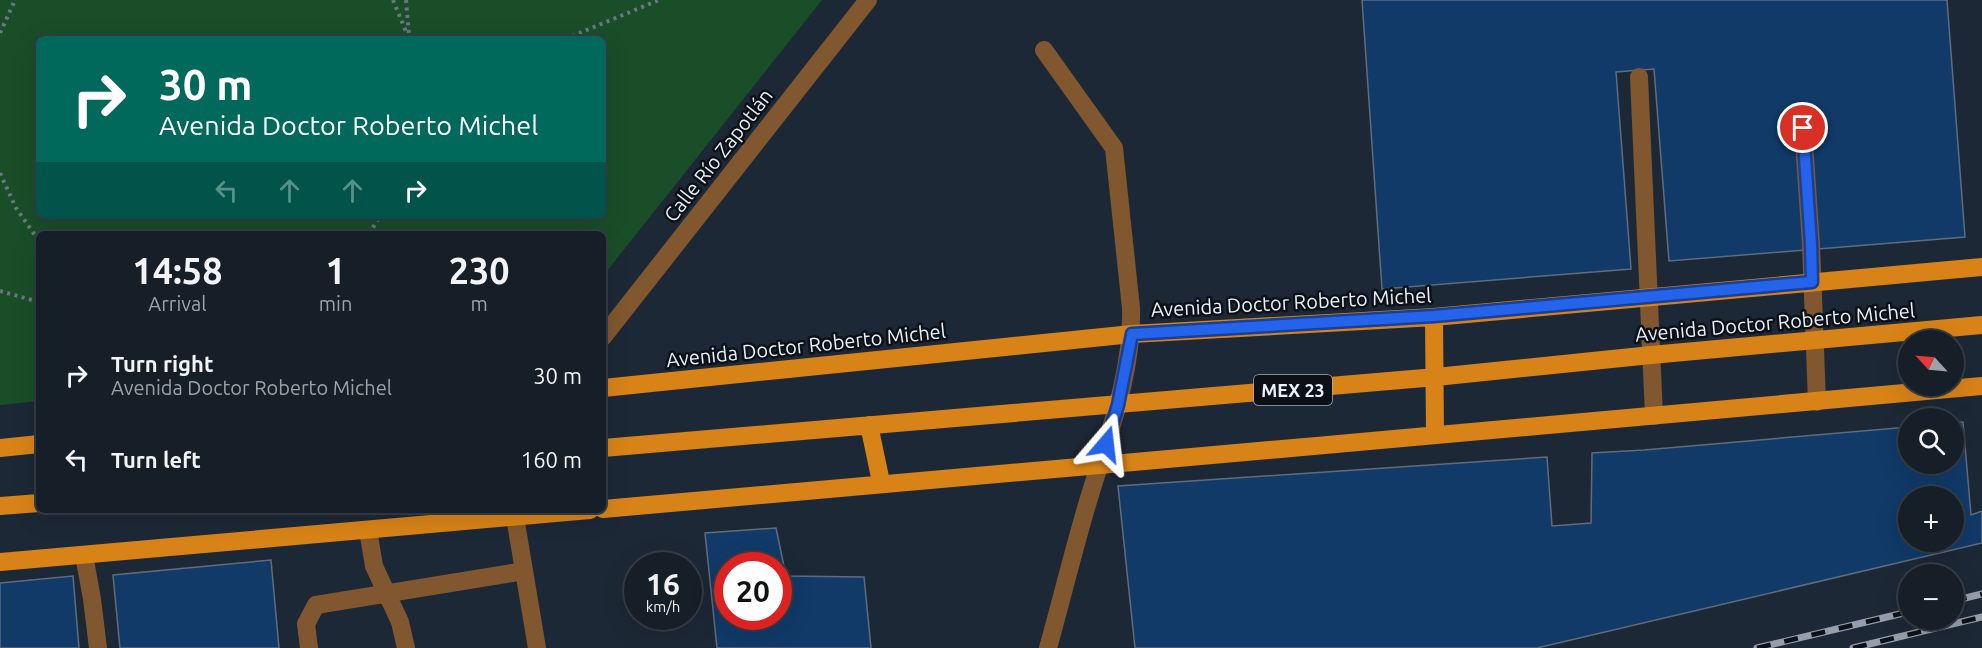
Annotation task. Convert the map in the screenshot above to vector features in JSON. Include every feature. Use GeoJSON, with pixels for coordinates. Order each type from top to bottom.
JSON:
{"type":"FeatureCollection","features":[{"type":"Feature","properties":{"kind":"main road","name":"Avenida Doctor Roberto Michel"},"geometry":{"type":"LineString","coordinates":[[606,388],[1132,334],[1434,316],[1982,267]]}},
{"type":"Feature","properties":{"kind":"main road"},"geometry":{"type":"LineString","coordinates":[[1434,316],[1435,435]]}},
{"type":"Feature","properties":{"kind":"main road","name":"Avenida Doctor Roberto Michel"},"geometry":{"type":"LineString","coordinates":[[606,448],[1436,377],[1651,355],[1982,326]]}},
{"type":"Feature","properties":{"kind":"main road"},"geometry":{"type":"LineString","coordinates":[[606,509],[881,482],[1982,386]]}},
{"type":"Feature","properties":{"kind":"main road"},"geometry":{"type":"LineString","coordinates":[[869,425],[881,482]]}},
{"type":"Feature","properties":{"kind":"main road"},"geometry":{"type":"LineString","coordinates":[[0,448],[36,444]]}},
{"type":"Feature","properties":{"kind":"main road"},"geometry":{"type":"LineString","coordinates":[[0,506],[36,502]]}},
{"type":"Feature","properties":{"kind":"main road"},"geometry":{"type":"LineString","coordinates":[[0,562],[534,513]]}},
{"type":"Feature","properties":{"kind":"street","name":"Calle Río Zapotlán"},"geometry":{"type":"LineString","coordinates":[[606,333],[868,0]]}},
{"type":"Feature","properties":{"kind":"street"},"geometry":{"type":"LineString","coordinates":[[1044,50],[1114,148],[1132,334],[1118,405],[1048,648]]}},
{"type":"Feature","properties":{"kind":"street"},"geometry":{"type":"LineString","coordinates":[[1639,77],[1654,416]]}},
{"type":"Feature","properties":{"kind":"street"},"geometry":{"type":"LineString","coordinates":[[1803,128],[1811,244],[1817,402]]}},
{"type":"Feature","properties":{"kind":"street"},"geometry":{"type":"LineString","coordinates":[[516,514],[537,648]]}},
{"type":"Feature","properties":{"kind":"street"},"geometry":{"type":"LineString","coordinates":[[368,530],[374,566],[400,622],[406,648]]}},
{"type":"Feature","properties":{"kind":"street"},"geometry":{"type":"LineString","coordinates":[[84,555],[93,598],[98,648]]}},
{"type":"Feature","properties":{"kind":"street"},"geometry":{"type":"LineString","coordinates":[[309,648],[306,624],[316,605],[524,571]]}},
{"type":"Feature","properties":{"kind":"path"},"geometry":{"type":"LineString","coordinates":[[0,33],[15,0]]}},
{"type":"Feature","properties":{"kind":"path"},"geometry":{"type":"LineString","coordinates":[[393,0],[409,36]]}},
{"type":"Feature","properties":{"kind":"path"},"geometry":{"type":"LineString","coordinates":[[406,0],[410,36]]}},
{"type":"Feature","properties":{"kind":"path"},"geometry":{"type":"LineString","coordinates":[[572,36],[659,0]]}},
{"type":"Feature","properties":{"kind":"path"},"geometry":{"type":"LineString","coordinates":[[0,173],[16,208],[36,237]]}},
{"type":"Feature","properties":{"kind":"path"},"geometry":{"type":"LineString","coordinates":[[0,291],[36,301]]}},
{"type":"Feature","properties":{"kind":"green space"},"geometry":{"type":"Polygon","coordinates":[[[0,0],[822,0],[606,272],[606,231],[36,231],[36,401],[0,405],[0,0]]]}},
{"type":"Feature","properties":{"kind":"building"},"geometry":{"type":"Polygon","coordinates":[[[1362,0],[1947,0],[1965,237],[1669,261],[1654,69],[1616,72],[1631,269],[1382,289],[1362,0]]]}},
{"type":"Feature","properties":{"kind":"building"},"geometry":{"type":"Polygon","coordinates":[[[1898,428],[1898,474],[1964,474],[1964,434],[1971,515],[1982,511],[1982,543],[1964,547],[1964,486],[1898,486],[1898,552],[1944,552],[1537,648],[1135,648],[1118,486],[1547,457],[1552,526],[1591,523],[1592,453],[1898,428]]]}},
{"type":"Feature","properties":{"kind":"building"},"geometry":{"type":"Polygon","coordinates":[[[776,528],[781,552],[714,552],[714,619],[705,533],[776,528]]]}},
{"type":"Feature","properties":{"kind":"building"},"geometry":{"type":"Polygon","coordinates":[[[271,560],[279,648],[120,648],[113,575],[271,560]]]}},
{"type":"Feature","properties":{"kind":"building"},"geometry":{"type":"Polygon","coordinates":[[[73,576],[79,648],[0,648],[0,583],[73,576]]]}},
{"type":"Feature","properties":{"kind":"building"},"geometry":{"type":"Polygon","coordinates":[[[792,576],[864,577],[871,648],[717,648],[715,630],[792,630],[792,576]]]}},
{"type":"Feature","properties":{"kind":"railway"},"geometry":{"type":"LineString","coordinates":[[1964,598],[1982,594]]}},
{"type":"Feature","properties":{"kind":"railway"},"geometry":{"type":"LineString","coordinates":[[1757,648],[1898,614]]}},
{"type":"Feature","properties":{"kind":"railway"},"geometry":{"type":"LineString","coordinates":[[1853,648],[1982,617]]}},
{"type":"Feature","properties":{"kind":"route"},"geometry":{"type":"LineString","coordinates":[[1106,444],[1118,405],[1132,334],[1434,316],[1812,282],[1803,128]]}}]}
